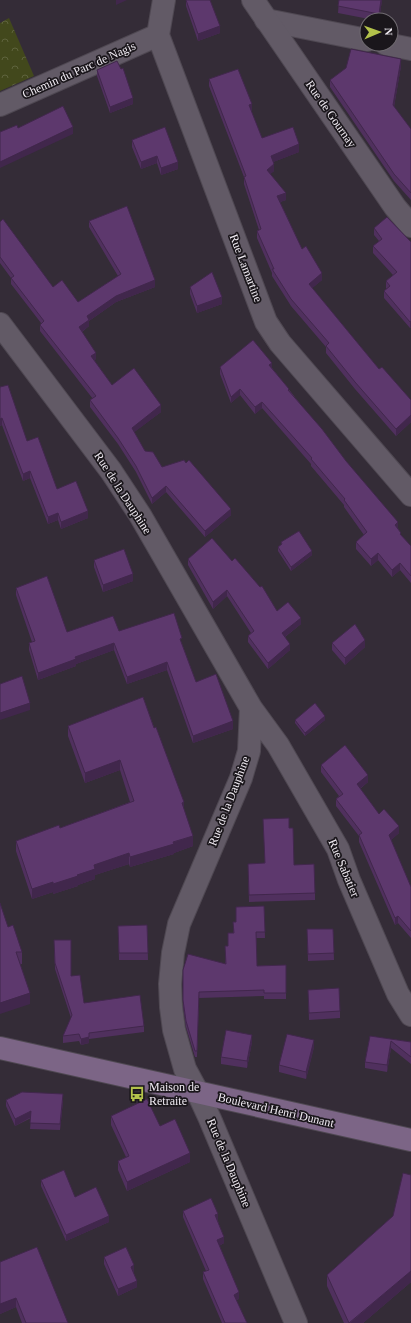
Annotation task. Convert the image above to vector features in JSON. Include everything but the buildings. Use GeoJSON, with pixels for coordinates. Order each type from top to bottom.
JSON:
{"type":"FeatureCollection","features":[{"type":"Feature","properties":{"kind":"main road","name":"Boulevard Henri Dunant"},"geometry":{"type":"LineString","coordinates":[[0,1048],[411,1140]]}},
{"type":"Feature","properties":{"kind":"street"},"geometry":{"type":"LineString","coordinates":[[158,35],[164,0]]}},
{"type":"Feature","properties":{"kind":"street","name":"Rue de Gournay"},"geometry":{"type":"LineString","coordinates":[[253,0],[395,207],[411,226]]}},
{"type":"Feature","properties":{"kind":"street"},"geometry":{"type":"LineString","coordinates":[[266,20],[359,38]]}},
{"type":"Feature","properties":{"kind":"street","name":"Chemin du Parc de Nagis"},"geometry":{"type":"LineString","coordinates":[[0,105],[158,35]]}},
{"type":"Feature","properties":{"kind":"street","name":"Rue Lamartine"},"geometry":{"type":"LineString","coordinates":[[158,35],[266,322],[280,343],[411,495]]}},
{"type":"Feature","properties":{"kind":"street"},"geometry":{"type":"LineString","coordinates":[[399,47],[411,49]]}},
{"type":"Feature","properties":{"kind":"street","name":"Rue de la Dauphine"},"geometry":{"type":"LineString","coordinates":[[0,324],[111,471],[140,515],[252,708],[249,752],[241,778],[179,924],[173,954],[170,984],[171,1007],[174,1030],[185,1069],[198,1093],[296,1323]]}},
{"type":"Feature","properties":{"kind":"street","name":"Rue Sabatier"},"geometry":{"type":"LineString","coordinates":[[252,708],[278,745],[338,848],[349,880],[398,994],[411,1015]]}},
{"type":"Feature","properties":{"kind":"green space"},"geometry":{"type":"Polygon","coordinates":[[[9,18],[34,76],[0,91],[0,23],[9,18]]]}},
{"type":"Feature","properties":{"kind":"place","name":"Maison de Retraite"},"geometry":{"type":"Point","coordinates":[137,1094]}}]}
